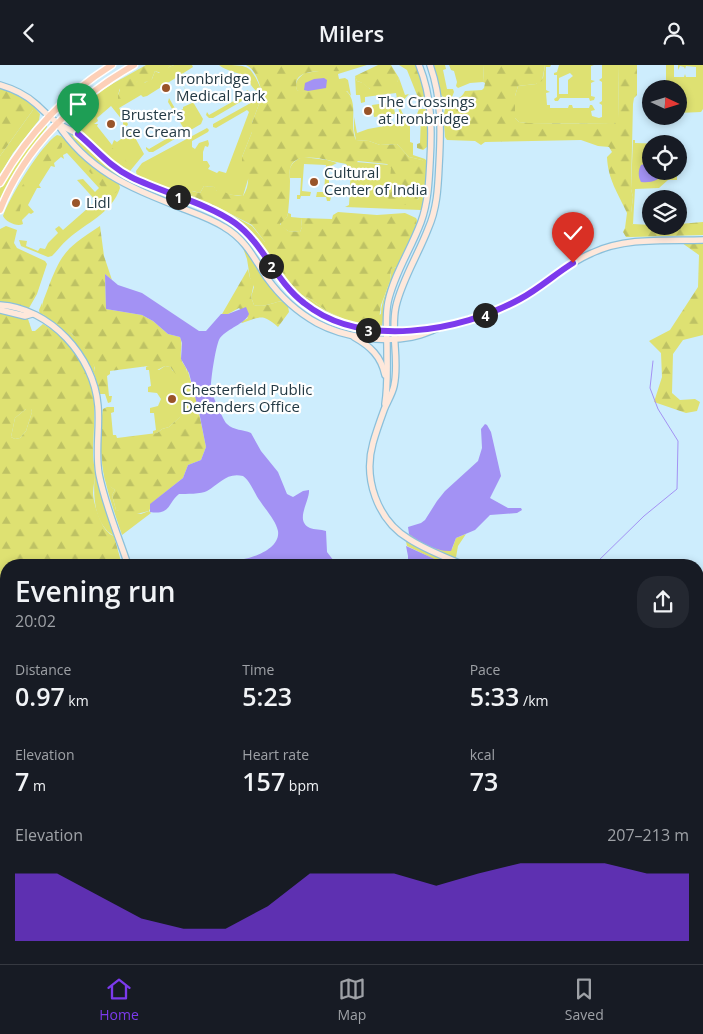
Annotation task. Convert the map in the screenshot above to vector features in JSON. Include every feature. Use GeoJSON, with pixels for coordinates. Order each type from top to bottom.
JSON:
{"type":"FeatureCollection","features":[{"type":"Feature","properties":{"kind":"main road"},"geometry":{"type":"LineString","coordinates":[[0,183],[18,153],[49,115],[73,92],[112,65]]}},
{"type":"Feature","properties":{"kind":"main road"},"geometry":{"type":"LineString","coordinates":[[0,210],[22,168],[57,123],[89,94],[134,65]]}},
{"type":"Feature","properties":{"kind":"street"},"geometry":{"type":"LineString","coordinates":[[384,411],[387,391],[386,316],[391,292],[421,222],[427,196],[432,113],[426,83],[419,65]]}},
{"type":"Feature","properties":{"kind":"street"},"geometry":{"type":"LineString","coordinates":[[430,65],[441,114],[437,198],[430,227],[397,303],[394,318],[395,382],[373,442],[370,466],[371,484],[380,508],[388,521],[407,539],[449,559]]}},
{"type":"Feature","properties":{"kind":"street"},"geometry":{"type":"LineString","coordinates":[[0,85],[25,95],[57,123],[70,141],[90,161],[111,177],[141,192],[217,223],[233,233],[251,251],[274,287],[298,311],[320,325],[350,335],[369,346],[383,366],[387,391]]}},
{"type":"Feature","properties":{"kind":"street"},"geometry":{"type":"LineString","coordinates":[[57,123],[78,134],[109,163],[130,176],[212,210],[233,221],[254,240],[289,289],[304,304],[330,319],[352,327],[386,331],[442,327]]}},
{"type":"Feature","properties":{"kind":"street"},"geometry":{"type":"LineString","coordinates":[[350,335],[387,339],[420,335],[480,317],[502,308],[521,298],[573,263],[602,249],[632,242],[703,239]]}},
{"type":"Feature","properties":{"kind":"street"},"geometry":{"type":"LineString","coordinates":[[0,305],[27,310],[56,329],[69,341],[83,359],[91,377],[98,406],[96,451],[99,475],[126,559]]}},
{"type":"Feature","properties":{"kind":"street"},"geometry":{"type":"LineString","coordinates":[[0,310],[25,316],[32,315]]}},
{"type":"Feature","properties":{"kind":"green space"},"geometry":{"type":"Polygon","coordinates":[[[146,65],[174,65],[163,70],[161,73],[155,71],[151,81],[145,82],[143,86],[139,85],[137,81],[133,93],[123,101],[118,100],[119,84],[123,78],[146,65]]]}},
{"type":"Feature","properties":{"kind":"green space"},"geometry":{"type":"Polygon","coordinates":[[[174,65],[192,65],[193,67],[147,96],[143,97],[141,95],[119,108],[128,124],[127,126],[123,126],[123,121],[111,106],[97,118],[98,121],[94,124],[98,124],[97,126],[112,145],[114,140],[117,142],[128,134],[128,130],[131,130],[144,154],[130,171],[122,170],[70,121],[84,103],[117,81],[123,78],[118,95],[125,98],[131,93],[137,81],[144,83],[152,79],[155,71],[159,73],[174,65]]]}},
{"type":"Feature","properties":{"kind":"green space"},"geometry":{"type":"Polygon","coordinates":[[[219,65],[238,65],[248,68],[252,71],[262,91],[260,93],[257,92],[243,76],[219,65]]]}},
{"type":"Feature","properties":{"kind":"green space"},"geometry":{"type":"Polygon","coordinates":[[[246,65],[361,65],[341,71],[319,71],[304,74],[296,82],[297,90],[303,92],[339,88],[344,90],[352,99],[353,129],[356,140],[369,141],[380,145],[397,144],[409,157],[426,163],[423,186],[419,197],[413,205],[390,204],[388,202],[391,168],[387,164],[358,161],[349,168],[346,164],[323,159],[306,158],[298,159],[290,169],[288,213],[287,217],[280,224],[288,231],[300,232],[302,227],[301,218],[332,219],[333,215],[338,212],[377,215],[405,213],[416,218],[416,224],[411,236],[404,238],[404,252],[397,267],[391,269],[390,281],[381,305],[379,319],[374,324],[356,325],[327,311],[309,298],[299,294],[283,277],[275,259],[265,246],[265,242],[252,225],[200,200],[186,191],[181,192],[182,188],[192,186],[194,188],[192,191],[200,193],[204,186],[214,187],[217,191],[220,189],[236,196],[243,196],[248,184],[248,176],[242,166],[242,157],[252,132],[252,123],[262,91],[254,73],[246,65]]]}},
{"type":"Feature","properties":{"kind":"green space"},"geometry":{"type":"Polygon","coordinates":[[[367,65],[338,74],[339,79],[345,78],[348,80],[351,96],[347,91],[300,92],[297,90],[297,80],[305,73],[367,65]]]}},
{"type":"Feature","properties":{"kind":"green space"},"geometry":{"type":"Polygon","coordinates":[[[378,65],[391,65],[399,78],[396,85],[373,90],[357,81],[355,76],[378,65]]]}},
{"type":"Feature","properties":{"kind":"green space"},"geometry":{"type":"Polygon","coordinates":[[[399,65],[417,65],[425,94],[422,99],[418,98],[407,70],[399,65]]]}},
{"type":"Feature","properties":{"kind":"green space"},"geometry":{"type":"Polygon","coordinates":[[[432,65],[445,65],[446,69],[443,70],[447,89],[453,89],[452,97],[444,98],[441,95],[432,65]]]}},
{"type":"Feature","properties":{"kind":"green space"},"geometry":{"type":"Polygon","coordinates":[[[449,65],[484,65],[483,82],[470,83],[458,88],[454,71],[451,70],[449,65]]]}},
{"type":"Feature","properties":{"kind":"green space"},"geometry":{"type":"Polygon","coordinates":[[[484,65],[545,65],[542,81],[536,84],[518,86],[515,96],[515,118],[519,122],[614,124],[618,118],[619,65],[637,65],[637,95],[634,98],[633,104],[631,189],[633,197],[631,213],[627,213],[611,180],[607,157],[612,152],[609,147],[598,146],[581,140],[485,142],[481,145],[475,141],[447,140],[444,124],[445,110],[450,103],[460,97],[465,91],[482,90],[484,88],[484,65]]]}},
{"type":"Feature","properties":{"kind":"green space"},"geometry":{"type":"Polygon","coordinates":[[[545,65],[551,65],[546,67],[546,90],[550,92],[546,93],[547,105],[550,105],[550,108],[568,108],[569,105],[572,105],[573,108],[589,108],[592,105],[595,110],[591,111],[592,116],[599,118],[602,117],[602,105],[599,103],[602,101],[602,82],[599,80],[602,78],[602,65],[619,65],[618,121],[614,124],[519,122],[515,118],[515,96],[518,86],[536,84],[543,78],[545,65]]]}},
{"type":"Feature","properties":{"kind":"green space"},"geometry":{"type":"Polygon","coordinates":[[[559,65],[594,65],[591,66],[591,80],[595,81],[591,83],[591,96],[595,97],[594,100],[590,101],[589,98],[560,98],[558,101],[555,101],[554,99],[557,97],[557,75],[554,75],[554,73],[557,72],[559,65]],[[570,73],[559,78],[559,94],[568,94],[568,80],[573,76],[570,73]]]}},
{"type":"Feature","properties":{"kind":"green space"},"geometry":{"type":"Polygon","coordinates":[[[666,65],[674,65],[674,77],[684,77],[685,74],[686,77],[696,77],[696,67],[686,66],[685,69],[680,66],[678,70],[678,65],[703,65],[703,109],[701,112],[688,113],[688,80],[666,80],[666,65]]]}},
{"type":"Feature","properties":{"kind":"green space"},"geometry":{"type":"Polygon","coordinates":[[[355,76],[357,81],[370,89],[397,82],[399,78],[405,95],[409,94],[403,101],[401,109],[405,116],[414,117],[410,119],[410,142],[413,143],[413,155],[425,159],[428,163],[423,209],[345,207],[349,205],[350,189],[347,187],[350,186],[351,168],[356,162],[390,165],[418,200],[426,168],[422,160],[409,157],[397,144],[380,145],[369,141],[356,140],[354,117],[357,133],[401,123],[396,93],[365,97],[365,102],[361,103],[360,95],[356,95],[355,76]]]}},
{"type":"Feature","properties":{"kind":"green space"},"geometry":{"type":"Polygon","coordinates":[[[183,85],[203,119],[201,124],[189,131],[184,129],[168,102],[169,98],[177,112],[192,103],[183,85]]]}},
{"type":"Feature","properties":{"kind":"green space"},"geometry":{"type":"Polygon","coordinates":[[[0,87],[23,98],[33,106],[33,110],[0,156],[0,87]]]}},
{"type":"Feature","properties":{"kind":"green space"},"geometry":{"type":"Polygon","coordinates":[[[248,90],[249,95],[247,98],[213,118],[209,118],[206,115],[207,112],[209,115],[246,94],[248,90]]]}},
{"type":"Feature","properties":{"kind":"green space"},"geometry":{"type":"Polygon","coordinates":[[[258,99],[259,104],[252,123],[252,132],[242,157],[249,176],[243,196],[224,194],[215,190],[214,187],[204,186],[200,193],[182,188],[181,192],[186,191],[252,226],[265,242],[283,277],[299,294],[309,298],[327,311],[356,325],[381,314],[381,308],[390,281],[391,269],[397,267],[404,252],[404,237],[416,224],[416,218],[418,225],[395,273],[383,305],[382,326],[380,329],[355,325],[334,318],[316,308],[300,296],[286,282],[246,228],[234,219],[137,177],[136,171],[142,163],[207,128],[208,132],[192,141],[192,147],[195,149],[199,143],[208,140],[208,147],[205,146],[203,152],[203,161],[207,161],[210,166],[208,169],[217,173],[219,171],[226,173],[249,112],[247,110],[216,128],[213,127],[213,124],[258,99]]]}},
{"type":"Feature","properties":{"kind":"green space"},"geometry":{"type":"Polygon","coordinates":[[[393,102],[395,114],[374,117],[372,105],[393,102]]]}},
{"type":"Feature","properties":{"kind":"green space"},"geometry":{"type":"Polygon","coordinates":[[[33,106],[40,114],[39,120],[13,153],[0,175],[0,156],[33,110],[33,106]]]}},
{"type":"Feature","properties":{"kind":"green space"},"geometry":{"type":"Polygon","coordinates":[[[419,109],[426,109],[428,111],[427,147],[423,150],[417,148],[417,144],[420,143],[421,116],[417,114],[419,109]]]}},
{"type":"Feature","properties":{"kind":"green space"},"geometry":{"type":"Polygon","coordinates":[[[47,123],[47,127],[23,159],[0,205],[0,189],[7,173],[47,123]]]}},
{"type":"Feature","properties":{"kind":"green space"},"geometry":{"type":"Polygon","coordinates":[[[178,129],[181,133],[178,137],[153,152],[149,152],[146,149],[146,147],[149,149],[178,132],[178,129]]]}},
{"type":"Feature","properties":{"kind":"green space"},"geometry":{"type":"Polygon","coordinates":[[[71,132],[105,165],[124,178],[93,161],[67,134],[71,132]]]}},
{"type":"Feature","properties":{"kind":"green space"},"geometry":{"type":"Polygon","coordinates":[[[57,135],[61,136],[96,170],[119,184],[120,188],[116,197],[105,211],[75,233],[52,256],[48,257],[21,246],[19,240],[27,241],[26,246],[38,251],[40,248],[45,249],[58,233],[55,229],[59,226],[63,230],[96,201],[77,180],[83,179],[95,192],[99,188],[67,153],[63,155],[64,159],[61,157],[54,163],[55,167],[51,166],[39,185],[41,188],[37,188],[28,205],[34,212],[29,213],[22,220],[23,224],[12,223],[3,216],[26,173],[43,149],[57,135]]]}},
{"type":"Feature","properties":{"kind":"green space"},"geometry":{"type":"Polygon","coordinates":[[[633,140],[635,140],[635,143],[642,143],[642,180],[668,180],[659,188],[635,189],[633,224],[625,228],[627,213],[631,213],[633,197],[631,189],[633,140]]]}},
{"type":"Feature","properties":{"kind":"green space"},"geometry":{"type":"Polygon","coordinates":[[[57,141],[62,143],[62,147],[51,161],[43,162],[42,156],[50,145],[57,141]]]}},
{"type":"Feature","properties":{"kind":"green space"},"geometry":{"type":"Polygon","coordinates":[[[106,144],[126,155],[129,169],[123,170],[121,165],[102,150],[103,145],[106,144]]]}},
{"type":"Feature","properties":{"kind":"green space"},"geometry":{"type":"Polygon","coordinates":[[[303,157],[337,163],[329,167],[329,183],[332,184],[328,186],[328,196],[331,197],[330,201],[327,201],[326,197],[316,197],[317,192],[324,192],[326,165],[304,164],[302,191],[311,192],[310,196],[301,196],[300,199],[297,199],[297,195],[300,195],[301,178],[290,178],[290,168],[296,160],[303,157]]]}},
{"type":"Feature","properties":{"kind":"green space"},"geometry":{"type":"Polygon","coordinates":[[[91,168],[118,186],[115,194],[107,194],[89,171],[91,168]]]}},
{"type":"Feature","properties":{"kind":"green space"},"geometry":{"type":"Polygon","coordinates":[[[24,183],[30,184],[30,191],[22,203],[16,219],[10,217],[11,204],[24,183]]]}},
{"type":"Feature","properties":{"kind":"green space"},"geometry":{"type":"Polygon","coordinates":[[[288,213],[291,214],[291,217],[301,218],[302,227],[300,232],[288,231],[281,226],[281,222],[287,217],[288,213]]]}},
{"type":"Feature","properties":{"kind":"green space"},"geometry":{"type":"Polygon","coordinates":[[[703,222],[703,235],[626,237],[623,232],[625,228],[633,224],[642,224],[642,235],[687,235],[687,223],[703,222]]]}},
{"type":"Feature","properties":{"kind":"green space"},"geometry":{"type":"Polygon","coordinates":[[[6,226],[17,230],[14,243],[17,248],[45,261],[47,264],[37,294],[29,308],[0,303],[0,229],[6,226]]]}},
{"type":"Feature","properties":{"kind":"green space"},"geometry":{"type":"Polygon","coordinates":[[[100,226],[104,256],[112,280],[105,274],[106,309],[142,315],[153,321],[168,334],[180,337],[181,358],[187,373],[179,376],[170,367],[165,366],[155,371],[148,366],[110,371],[110,374],[107,376],[109,396],[112,396],[111,402],[108,403],[105,394],[100,394],[95,376],[95,368],[85,349],[72,334],[43,314],[42,308],[52,278],[61,260],[72,246],[100,226]]]}},
{"type":"Feature","properties":{"kind":"green space"},"geometry":{"type":"Polygon","coordinates":[[[4,228],[9,233],[13,249],[31,260],[40,261],[44,264],[35,294],[28,304],[15,304],[0,299],[0,238],[4,228]]]}},
{"type":"Feature","properties":{"kind":"green space"},"geometry":{"type":"Polygon","coordinates":[[[682,243],[703,243],[703,335],[683,340],[673,354],[672,393],[680,400],[695,399],[700,402],[697,411],[686,413],[654,402],[662,377],[661,353],[649,341],[670,330],[698,287],[699,255],[682,243]]]}},
{"type":"Feature","properties":{"kind":"green space"},"geometry":{"type":"Polygon","coordinates":[[[242,245],[283,301],[258,306],[254,305],[251,297],[254,287],[242,245]]]}},
{"type":"Feature","properties":{"kind":"green space"},"geometry":{"type":"Polygon","coordinates":[[[248,269],[250,278],[254,283],[251,297],[254,305],[258,306],[283,301],[288,306],[289,312],[278,327],[261,317],[242,323],[248,318],[239,308],[228,314],[222,314],[248,269]]]}},
{"type":"Feature","properties":{"kind":"green space"},"geometry":{"type":"Polygon","coordinates":[[[42,303],[43,314],[69,331],[85,348],[91,357],[95,376],[79,348],[57,327],[40,315],[39,310],[42,303]]]}},
{"type":"Feature","properties":{"kind":"green space"},"geometry":{"type":"Polygon","coordinates":[[[0,311],[28,319],[32,331],[35,331],[43,324],[69,345],[82,363],[91,383],[93,394],[93,455],[95,474],[93,497],[105,529],[114,536],[120,559],[0,559],[0,311]],[[26,409],[15,418],[11,437],[15,439],[20,438],[26,431],[32,412],[31,409],[26,409]]]}},
{"type":"Feature","properties":{"kind":"green space"},"geometry":{"type":"Polygon","coordinates":[[[148,366],[159,370],[165,366],[170,367],[173,371],[187,373],[187,368],[197,403],[190,414],[180,417],[169,427],[153,434],[153,431],[156,430],[154,413],[150,413],[150,408],[158,406],[161,399],[157,393],[148,392],[148,387],[151,386],[149,370],[146,370],[148,366]]]}},
{"type":"Feature","properties":{"kind":"green space"},"geometry":{"type":"Polygon","coordinates":[[[197,403],[206,447],[201,460],[188,465],[183,478],[153,502],[149,511],[132,515],[116,510],[112,495],[115,490],[106,482],[104,476],[101,435],[103,409],[114,407],[114,412],[111,413],[113,435],[116,435],[117,438],[157,433],[169,427],[182,415],[190,414],[197,403]]]}},
{"type":"Feature","properties":{"kind":"green space"},"geometry":{"type":"Polygon","coordinates":[[[26,409],[31,409],[32,412],[26,431],[20,438],[15,439],[11,437],[15,418],[26,409]]]}},
{"type":"Feature","properties":{"kind":"green space"},"geometry":{"type":"Polygon","coordinates":[[[101,436],[104,472],[109,485],[115,490],[112,495],[116,510],[141,514],[149,511],[151,513],[122,535],[104,474],[101,436]]]}},
{"type":"Feature","properties":{"kind":"green space"},"geometry":{"type":"Polygon","coordinates":[[[95,473],[114,536],[107,531],[98,516],[94,490],[95,473]]]}},
{"type":"Feature","properties":{"kind":"green space"},"geometry":{"type":"Polygon","coordinates":[[[410,534],[430,546],[447,550],[452,549],[456,538],[466,534],[458,546],[456,559],[434,559],[407,546],[405,537],[410,534]]]}},
{"type":"Feature","properties":{"kind":"shaded area"},"geometry":{"type":"Polygon","coordinates":[[[324,78],[327,80],[326,88],[304,90],[305,83],[314,79],[324,78]]]}},
{"type":"Feature","properties":{"kind":"shaded area"},"geometry":{"type":"Polygon","coordinates":[[[641,165],[642,180],[656,180],[641,182],[639,171],[641,165]]]}},
{"type":"Feature","properties":{"kind":"shaded area"},"geometry":{"type":"Polygon","coordinates":[[[105,274],[118,285],[142,293],[199,331],[206,331],[221,314],[228,314],[246,307],[249,314],[247,317],[218,341],[212,372],[212,393],[227,424],[233,428],[251,433],[261,451],[278,472],[287,494],[293,497],[309,490],[303,521],[310,528],[326,531],[327,552],[332,559],[245,559],[267,550],[273,545],[278,531],[271,516],[243,476],[237,475],[223,479],[205,492],[179,494],[168,508],[162,512],[150,512],[150,504],[183,478],[188,465],[201,460],[206,447],[199,412],[189,373],[181,359],[182,343],[180,337],[168,334],[153,321],[142,315],[106,309],[105,274]]]}},
{"type":"Feature","properties":{"kind":"shaded area"},"geometry":{"type":"Polygon","coordinates":[[[485,424],[491,432],[501,476],[490,498],[508,508],[521,508],[522,510],[517,513],[490,515],[475,530],[456,538],[451,551],[429,546],[409,534],[408,527],[425,520],[445,491],[478,461],[482,448],[481,429],[485,424]]]}},
{"type":"Feature","properties":{"kind":"shaded area"},"geometry":{"type":"Polygon","coordinates":[[[406,546],[434,559],[408,559],[406,546]]]}},
{"type":"Feature","properties":{"kind":"waterway"},"geometry":{"type":"LineString","coordinates":[[600,559],[644,516],[677,489],[678,441],[658,409],[650,388],[653,361]]}},
{"type":"Feature","properties":{"kind":"place","name":"Ironbridge Medical Park"},"geometry":{"type":"Point","coordinates":[166,88]}},
{"type":"Feature","properties":{"kind":"place","name":"The Crossings at Ironbridge"},"geometry":{"type":"Point","coordinates":[368,111]}},
{"type":"Feature","properties":{"kind":"place","name":"Bruster's Ice Cream"},"geometry":{"type":"Point","coordinates":[111,124]}},
{"type":"Feature","properties":{"kind":"place","name":"Cultural Center of India"},"geometry":{"type":"Point","coordinates":[314,182]}},
{"type":"Feature","properties":{"kind":"place","name":"Lidl"},"geometry":{"type":"Point","coordinates":[76,203]}},
{"type":"Feature","properties":{"kind":"place","name":"Chesterfield Public Defenders Office"},"geometry":{"type":"Point","coordinates":[172,399]}},
{"type":"Feature","properties":{"kind":"route"},"geometry":{"type":"LineString","coordinates":[[78,134],[118,170],[140,181],[212,210],[233,221],[254,240],[280,278],[304,304],[330,319],[352,327],[377,331],[394,331],[442,327],[464,321],[490,313],[521,298],[573,263]]}}]}
